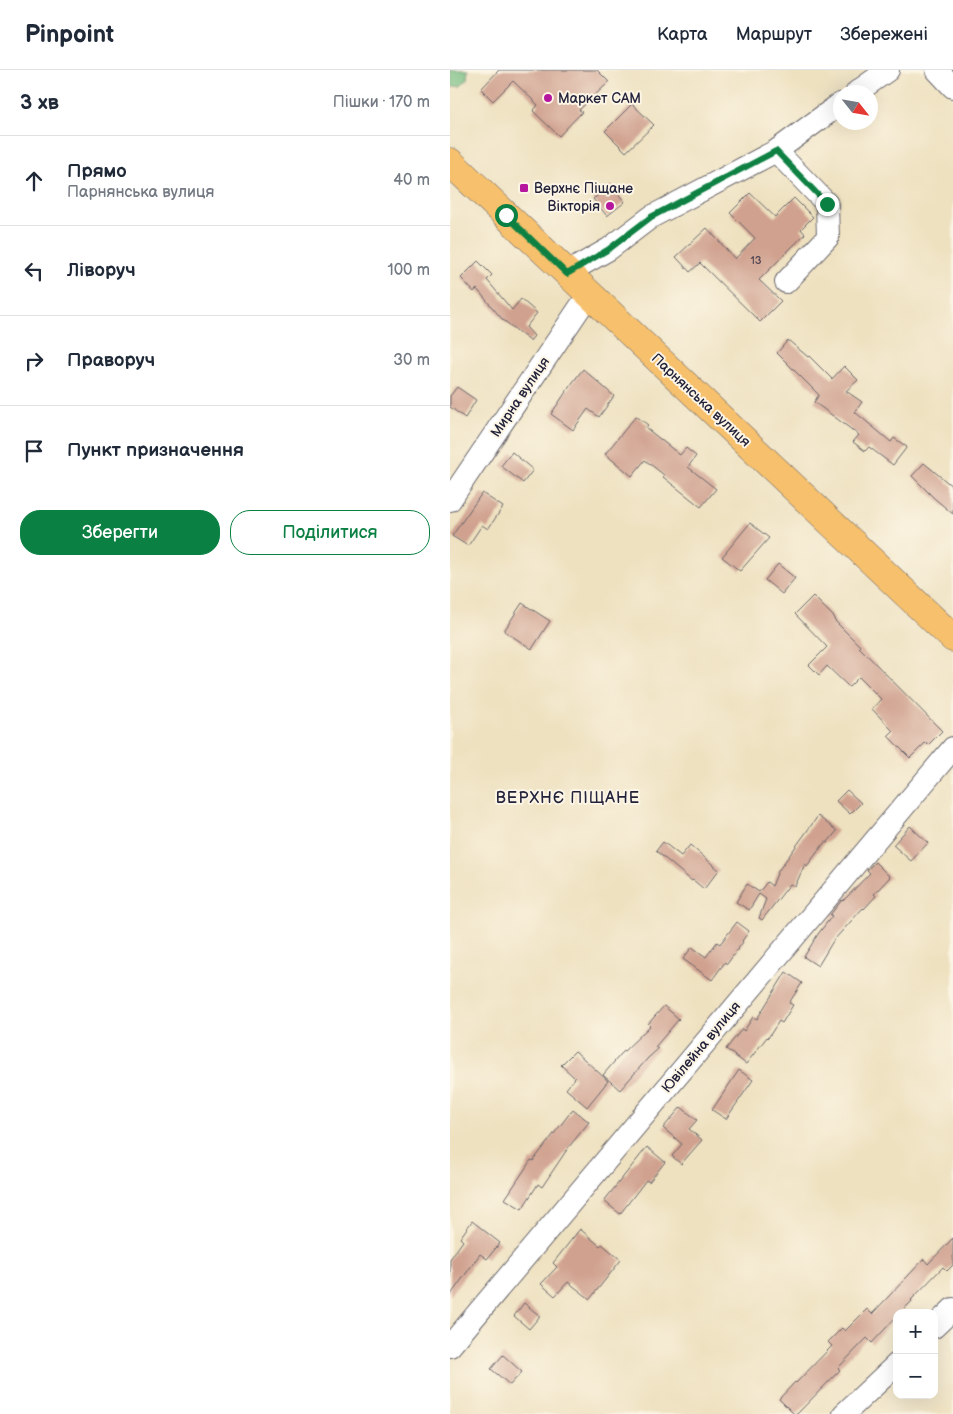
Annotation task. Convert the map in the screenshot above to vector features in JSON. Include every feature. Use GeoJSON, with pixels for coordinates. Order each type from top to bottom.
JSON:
{"type":"FeatureCollection","features":[{"type":"Feature","properties":{"kind":"main road","name":"Парнянська вулиця"},"geometry":{"type":"LineString","coordinates":[[450,162],[953,638]]}},
{"type":"Feature","properties":{"kind":"street"},"geometry":{"type":"LineString","coordinates":[[866,85],[888,70]]}},
{"type":"Feature","properties":{"kind":"street"},"geometry":{"type":"LineString","coordinates":[[937,70],[953,87]]}},
{"type":"Feature","properties":{"kind":"street"},"geometry":{"type":"LineString","coordinates":[[567,274],[609,249],[651,217],[776,151],[833,109]]}},
{"type":"Feature","properties":{"kind":"street"},"geometry":{"type":"LineString","coordinates":[[776,151],[827,204],[828,237],[786,282]]}},
{"type":"Feature","properties":{"kind":"street","name":"Мирна вулиця"},"geometry":{"type":"LineString","coordinates":[[450,500],[589,294]]}},
{"type":"Feature","properties":{"kind":"street","name":"Ювілейна вулиця"},"geometry":{"type":"LineString","coordinates":[[450,1346],[953,748]]}},
{"type":"Feature","properties":{"kind":"street"},"geometry":{"type":"LineString","coordinates":[[938,1323],[953,1309]]}},
{"type":"Feature","properties":{"kind":"street"},"geometry":{"type":"LineString","coordinates":[[844,1414],[893,1368]]}},
{"type":"Feature","properties":{"kind":"green space"},"geometry":{"type":"Polygon","coordinates":[[[450,70],[468,70],[467,79],[461,86],[451,87],[450,70]]]}},
{"type":"Feature","properties":{"kind":"building"},"geometry":{"type":"Polygon","coordinates":[[[499,70],[597,70],[609,82],[579,110],[582,112],[559,136],[533,111],[538,105],[513,81],[493,101],[481,89],[499,70]]]}},
{"type":"Feature","properties":{"kind":"building"},"geometry":{"type":"Polygon","coordinates":[[[632,104],[654,125],[626,152],[605,131],[632,104]]]}},
{"type":"Feature","properties":{"kind":"building","name":"Вікторія"},"geometry":{"type":"Polygon","coordinates":[[[611,185],[625,202],[607,216],[593,199],[611,185]]]}},
{"type":"Feature","properties":{"kind":"building"},"geometry":{"type":"Polygon","coordinates":[[[750,193],[775,217],[794,198],[813,217],[801,229],[805,234],[759,280],[781,301],[760,322],[700,263],[690,272],[676,257],[707,228],[735,259],[755,238],[730,213],[750,193]]]}},
{"type":"Feature","properties":{"kind":"building"},"geometry":{"type":"Polygon","coordinates":[[[478,261],[492,275],[487,280],[512,310],[521,299],[537,313],[526,327],[534,336],[530,341],[502,319],[477,289],[474,292],[461,278],[478,261]]]}},
{"type":"Feature","properties":{"kind":"building"},"geometry":{"type":"Polygon","coordinates":[[[788,340],[809,356],[832,379],[844,366],[858,380],[846,391],[862,402],[855,412],[891,442],[894,438],[907,447],[893,465],[869,447],[865,451],[853,442],[859,435],[814,402],[819,395],[777,353],[788,340]]]}},
{"type":"Feature","properties":{"kind":"building"},"geometry":{"type":"Polygon","coordinates":[[[583,369],[614,396],[599,417],[588,409],[573,430],[551,414],[583,369]]]}},
{"type":"Feature","properties":{"kind":"building"},"geometry":{"type":"Polygon","coordinates":[[[457,387],[476,400],[465,418],[450,407],[450,396],[457,387]]]}},
{"type":"Feature","properties":{"kind":"building"},"geometry":{"type":"Polygon","coordinates":[[[636,416],[648,425],[646,428],[680,455],[686,448],[696,456],[688,467],[716,489],[701,507],[645,460],[632,476],[605,454],[636,416]]]}},
{"type":"Feature","properties":{"kind":"building"},"geometry":{"type":"Polygon","coordinates":[[[512,452],[533,470],[523,483],[501,466],[512,452]]]}},
{"type":"Feature","properties":{"kind":"building"},"geometry":{"type":"Polygon","coordinates":[[[924,463],[953,487],[953,514],[912,476],[924,463]]]}},
{"type":"Feature","properties":{"kind":"building"},"geometry":{"type":"Polygon","coordinates":[[[482,493],[503,507],[488,529],[482,525],[468,546],[452,536],[482,493]]]}},
{"type":"Feature","properties":{"kind":"building"},"geometry":{"type":"Polygon","coordinates":[[[750,523],[769,538],[740,571],[722,557],[750,523]]]}},
{"type":"Feature","properties":{"kind":"building"},"geometry":{"type":"Polygon","coordinates":[[[778,564],[795,578],[782,594],[765,580],[778,564]]]}},
{"type":"Feature","properties":{"kind":"building"},"geometry":{"type":"Polygon","coordinates":[[[813,596],[835,618],[834,620],[859,647],[942,731],[928,745],[926,742],[910,758],[888,736],[893,731],[872,709],[881,699],[859,677],[849,687],[827,666],[819,675],[809,665],[827,647],[795,614],[813,596]]]}},
{"type":"Feature","properties":{"kind":"building"},"geometry":{"type":"Polygon","coordinates":[[[522,603],[550,621],[532,649],[504,631],[522,603]]]}},
{"type":"Feature","properties":{"kind":"building"},"geometry":{"type":"Polygon","coordinates":[[[847,790],[861,803],[850,814],[836,801],[847,790]]]}},
{"type":"Feature","properties":{"kind":"building"},"geometry":{"type":"Polygon","coordinates":[[[818,816],[837,831],[827,843],[825,842],[807,866],[805,864],[795,886],[790,884],[762,920],[759,918],[766,899],[759,894],[749,910],[736,902],[747,884],[759,892],[767,882],[772,886],[778,871],[818,816]]]}},
{"type":"Feature","properties":{"kind":"building"},"geometry":{"type":"Polygon","coordinates":[[[910,826],[928,843],[911,861],[893,845],[910,826]]]}},
{"type":"Feature","properties":{"kind":"building"},"geometry":{"type":"Polygon","coordinates":[[[663,842],[681,856],[690,845],[719,870],[704,889],[656,851],[663,842]]]}},
{"type":"Feature","properties":{"kind":"building"},"geometry":{"type":"Polygon","coordinates":[[[875,862],[890,877],[874,894],[876,896],[833,941],[818,966],[804,957],[832,916],[830,915],[842,900],[870,873],[867,870],[875,862]]]}},
{"type":"Feature","properties":{"kind":"building"},"geometry":{"type":"Polygon","coordinates":[[[737,922],[749,931],[727,964],[725,962],[712,980],[683,959],[692,947],[706,957],[717,942],[720,944],[737,922]]]}},
{"type":"Feature","properties":{"kind":"building"},"geometry":{"type":"Polygon","coordinates":[[[786,972],[802,983],[789,1003],[793,1005],[782,1023],[779,1021],[768,1038],[746,1064],[726,1049],[742,1029],[744,1031],[753,1017],[757,1019],[786,972]]]}},
{"type":"Feature","properties":{"kind":"building"},"geometry":{"type":"Polygon","coordinates":[[[664,1006],[679,1019],[655,1047],[658,1049],[620,1090],[603,1075],[620,1055],[650,1026],[648,1024],[664,1006]]]}},
{"type":"Feature","properties":{"kind":"building"},"geometry":{"type":"Polygon","coordinates":[[[575,1051],[608,1081],[587,1107],[566,1089],[575,1078],[561,1065],[575,1051]]]}},
{"type":"Feature","properties":{"kind":"building"},"geometry":{"type":"Polygon","coordinates":[[[739,1070],[753,1080],[726,1119],[712,1110],[739,1070]]]}},
{"type":"Feature","properties":{"kind":"building"},"geometry":{"type":"Polygon","coordinates":[[[681,1107],[697,1120],[689,1129],[702,1140],[681,1164],[672,1156],[682,1144],[663,1128],[681,1107]]]}},
{"type":"Feature","properties":{"kind":"building"},"geometry":{"type":"Polygon","coordinates":[[[573,1109],[589,1122],[568,1148],[542,1187],[538,1184],[522,1209],[505,1199],[531,1160],[533,1161],[573,1109]]]}},
{"type":"Feature","properties":{"kind":"building"},"geometry":{"type":"Polygon","coordinates":[[[647,1147],[665,1162],[649,1182],[646,1180],[620,1214],[604,1201],[647,1147]]]}},
{"type":"Feature","properties":{"kind":"building"},"geometry":{"type":"Polygon","coordinates":[[[472,1221],[500,1243],[487,1259],[480,1254],[450,1296],[450,1259],[463,1241],[460,1238],[472,1221]]]}},
{"type":"Feature","properties":{"kind":"building"},"geometry":{"type":"Polygon","coordinates":[[[580,1229],[621,1260],[590,1299],[568,1282],[555,1296],[541,1284],[557,1267],[553,1263],[580,1229]]]}},
{"type":"Feature","properties":{"kind":"building"},"geometry":{"type":"Polygon","coordinates":[[[953,1238],[953,1265],[947,1271],[943,1267],[904,1309],[893,1309],[893,1320],[872,1343],[867,1338],[838,1368],[840,1370],[797,1414],[794,1414],[779,1399],[832,1346],[828,1342],[842,1328],[845,1331],[867,1309],[872,1314],[924,1259],[928,1264],[953,1238]]]}},
{"type":"Feature","properties":{"kind":"building"},"geometry":{"type":"Polygon","coordinates":[[[524,1303],[540,1316],[529,1329],[514,1316],[524,1303]]]}},
{"type":"Feature","properties":{"kind":"building"},"geometry":{"type":"Polygon","coordinates":[[[503,1355],[522,1372],[510,1385],[491,1369],[503,1355]]]}},
{"type":"Feature","properties":{"kind":"place","name":"Маркет САМ"},"geometry":{"type":"Point","coordinates":[548,98]}},
{"type":"Feature","properties":{"kind":"place","name":"Верхнє Піщане"},"geometry":{"type":"Point","coordinates":[524,188]}},
{"type":"Feature","properties":{"kind":"place","name":"Вікторія"},"geometry":{"type":"Point","coordinates":[610,206]}},
{"type":"Feature","properties":{"kind":"district","name":"ВЕРХНЄ ПІЩАНЕ"},"geometry":{"type":"Point","coordinates":[568,798]}},
{"type":"Feature","properties":{"kind":"route"},"geometry":{"type":"LineString","coordinates":[[506,215],[567,274],[609,249],[651,217],[776,151],[827,204]]}}]}
